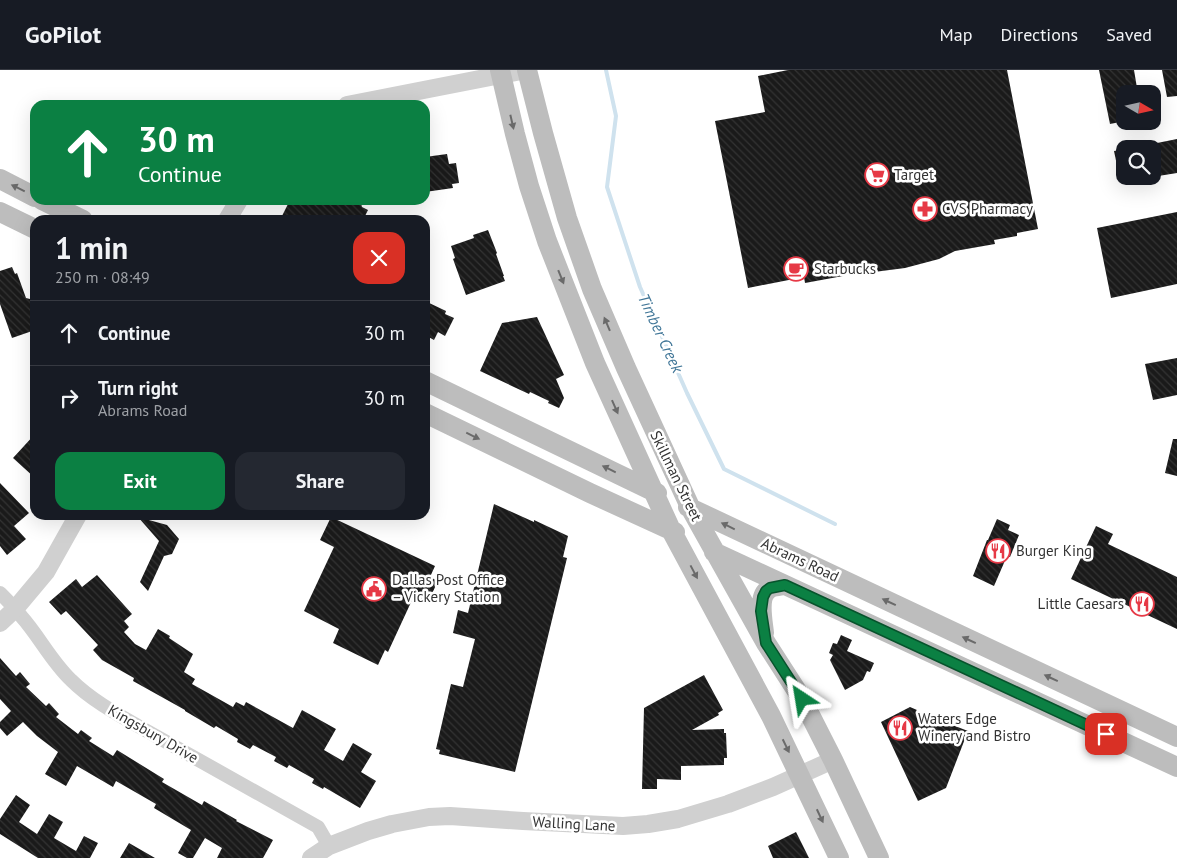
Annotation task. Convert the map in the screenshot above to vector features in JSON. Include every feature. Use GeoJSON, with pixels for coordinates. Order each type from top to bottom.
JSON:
{"type":"FeatureCollection","features":[{"type":"Feature","properties":{"kind":"main road","name":"Skillman Street"},"geometry":{"type":"LineString","coordinates":[[526,70],[567,218],[592,289],[626,368],[691,509],[766,643],[802,699],[879,858]]}},
{"type":"Feature","properties":{"kind":"main road","name":"Skillman Street"},"geometry":{"type":"LineString","coordinates":[[501,72],[529,186],[547,241],[595,363],[671,530],[768,709],[839,858]]}},
{"type":"Feature","properties":{"kind":"main road"},"geometry":{"type":"LineString","coordinates":[[0,179],[30,194]]}},
{"type":"Feature","properties":{"kind":"main road"},"geometry":{"type":"LineString","coordinates":[[52,205],[73,215]]}},
{"type":"Feature","properties":{"kind":"main road"},"geometry":{"type":"LineString","coordinates":[[0,212],[30,227]]}},
{"type":"Feature","properties":{"kind":"main road","name":"Abrams Road"},"geometry":{"type":"LineString","coordinates":[[433,385],[1177,738]]}},
{"type":"Feature","properties":{"kind":"main road"},"geometry":{"type":"LineString","coordinates":[[430,400],[433,385]]}},
{"type":"Feature","properties":{"kind":"main road","name":"Abrams Road"},"geometry":{"type":"LineString","coordinates":[[430,415],[785,585],[1177,767]]}},
{"type":"Feature","properties":{"kind":"main road"},"geometry":{"type":"LineString","coordinates":[[766,643],[761,611],[763,597],[770,588],[785,585]]}},
{"type":"Feature","properties":{"kind":"main road"},"geometry":{"type":"LineString","coordinates":[[1002,686],[1014,660]]}},
{"type":"Feature","properties":{"kind":"street"},"geometry":{"type":"LineString","coordinates":[[370,100],[501,72],[526,70]]}},
{"type":"Feature","properties":{"kind":"street"},"geometry":{"type":"LineString","coordinates":[[0,623],[46,572],[75,520]]}},
{"type":"Feature","properties":{"kind":"street","name":"Kingsbury Drive"},"geometry":{"type":"LineString","coordinates":[[0,593],[22,616],[58,666],[92,697],[138,726],[318,827],[329,846]]}},
{"type":"Feature","properties":{"kind":"street","name":"Walling Lane"},"geometry":{"type":"LineString","coordinates":[[311,858],[329,846],[368,831],[428,817],[450,816],[623,826],[678,819],[728,804],[773,787],[833,760]]}},
{"type":"Feature","properties":{"kind":"building","name":"Target"},"geometry":{"type":"Polygon","coordinates":[[[788,70],[1007,70],[1038,229],[1017,233],[1017,236],[994,240],[995,244],[955,251],[939,259],[905,268],[874,272],[843,272],[843,276],[805,283],[804,277],[748,288],[715,121],[765,112],[758,76],[788,70]]]}},
{"type":"Feature","properties":{"kind":"building"},"geometry":{"type":"Polygon","coordinates":[[[1099,70],[1134,70],[1136,85],[1116,85],[1116,123],[1110,124],[1099,70]]]}},
{"type":"Feature","properties":{"kind":"building"},"geometry":{"type":"Polygon","coordinates":[[[1162,70],[1177,70],[1177,96],[1167,97],[1162,70]]]}},
{"type":"Feature","properties":{"kind":"building"},"geometry":{"type":"Polygon","coordinates":[[[1177,139],[1177,173],[1161,176],[1161,142],[1177,139]]]}},
{"type":"Feature","properties":{"kind":"building"},"geometry":{"type":"Polygon","coordinates":[[[447,154],[449,164],[456,163],[459,183],[452,184],[453,188],[430,191],[430,156],[447,154]]]}},
{"type":"Feature","properties":{"kind":"building"},"geometry":{"type":"Polygon","coordinates":[[[288,205],[361,205],[368,210],[366,215],[282,215],[288,205]]]}},
{"type":"Feature","properties":{"kind":"building"},"geometry":{"type":"Polygon","coordinates":[[[1177,212],[1177,284],[1111,298],[1097,228],[1177,212]]]}},
{"type":"Feature","properties":{"kind":"building"},"geometry":{"type":"Polygon","coordinates":[[[488,230],[505,281],[466,295],[453,259],[455,258],[451,246],[474,238],[473,235],[488,230]]]}},
{"type":"Feature","properties":{"kind":"building"},"geometry":{"type":"Polygon","coordinates":[[[12,267],[15,274],[17,273],[26,298],[30,299],[30,332],[12,338],[0,304],[0,271],[12,267]]]}},
{"type":"Feature","properties":{"kind":"building"},"geometry":{"type":"Polygon","coordinates":[[[430,303],[446,311],[445,314],[454,318],[445,336],[438,332],[434,340],[430,338],[430,303]]]}},
{"type":"Feature","properties":{"kind":"building"},"geometry":{"type":"Polygon","coordinates":[[[537,317],[564,375],[556,379],[564,398],[559,408],[530,392],[529,394],[480,371],[502,323],[537,317]]]}},
{"type":"Feature","properties":{"kind":"building"},"geometry":{"type":"Polygon","coordinates":[[[1177,358],[1177,395],[1153,400],[1145,364],[1177,358]]]}},
{"type":"Feature","properties":{"kind":"building"},"geometry":{"type":"Polygon","coordinates":[[[30,439],[30,473],[13,458],[30,439]]]}},
{"type":"Feature","properties":{"kind":"building"},"geometry":{"type":"Polygon","coordinates":[[[1173,439],[1177,439],[1177,476],[1165,473],[1173,439]]]}},
{"type":"Feature","properties":{"kind":"building"},"geometry":{"type":"Polygon","coordinates":[[[0,483],[29,513],[14,526],[26,539],[7,555],[0,546],[0,483]]]}},
{"type":"Feature","properties":{"kind":"building"},"geometry":{"type":"Polygon","coordinates":[[[494,504],[568,536],[563,557],[567,558],[515,772],[439,754],[440,750],[436,749],[451,684],[463,687],[475,639],[453,633],[458,610],[468,613],[494,504]]]}},
{"type":"Feature","properties":{"kind":"building","name":"Burger King"},"geometry":{"type":"Polygon","coordinates":[[[997,519],[1010,525],[1008,530],[1019,535],[1010,557],[1007,556],[994,586],[973,576],[997,519]]]}},
{"type":"Feature","properties":{"kind":"building"},"geometry":{"type":"Polygon","coordinates":[[[141,520],[149,520],[167,525],[179,539],[172,554],[164,556],[148,591],[140,582],[159,541],[141,520]]]}},
{"type":"Feature","properties":{"kind":"building","name":"Dallas Post Office – Vickery Station"},"geometry":{"type":"Polygon","coordinates":[[[330,520],[337,520],[435,566],[430,577],[438,581],[427,604],[413,598],[388,652],[385,650],[378,665],[333,643],[339,629],[304,611],[334,547],[320,540],[330,520]]]}},
{"type":"Feature","properties":{"kind":"building"},"geometry":{"type":"Polygon","coordinates":[[[1096,526],[1113,534],[1108,544],[1177,577],[1177,629],[1071,579],[1096,526]]]}},
{"type":"Feature","properties":{"kind":"building"},"geometry":{"type":"Polygon","coordinates":[[[97,575],[132,614],[124,621],[129,627],[124,632],[135,644],[146,650],[158,629],[193,654],[184,672],[195,679],[192,684],[233,707],[236,702],[244,706],[246,702],[293,728],[302,710],[336,729],[324,750],[343,761],[353,743],[372,754],[361,772],[376,781],[360,808],[324,787],[323,789],[312,783],[314,779],[289,765],[287,768],[274,761],[276,757],[253,745],[250,749],[237,742],[238,739],[216,726],[214,728],[133,681],[134,678],[102,660],[93,650],[98,645],[66,611],[61,615],[49,602],[76,579],[82,587],[97,575]]]}},
{"type":"Feature","properties":{"kind":"building"},"geometry":{"type":"Polygon","coordinates":[[[841,635],[852,640],[847,651],[874,663],[870,672],[867,671],[863,680],[845,690],[830,660],[833,655],[829,653],[833,643],[837,644],[841,635]]]}},
{"type":"Feature","properties":{"kind":"building"},"geometry":{"type":"Polygon","coordinates":[[[0,658],[16,676],[20,672],[30,684],[26,687],[46,706],[49,703],[59,714],[56,717],[78,734],[81,730],[92,738],[89,741],[113,756],[117,750],[164,779],[162,782],[202,805],[204,801],[236,821],[273,840],[263,858],[217,858],[222,848],[205,838],[193,858],[187,858],[178,853],[191,830],[154,808],[156,804],[116,781],[113,787],[77,766],[66,786],[45,774],[58,752],[37,736],[23,722],[7,736],[0,728],[0,722],[11,711],[0,699],[0,658]]]}},
{"type":"Feature","properties":{"kind":"building"},"geometry":{"type":"Polygon","coordinates":[[[704,675],[723,710],[718,713],[719,715],[692,730],[724,729],[724,733],[726,733],[727,758],[724,758],[724,765],[681,766],[681,780],[657,779],[657,789],[642,789],[644,708],[704,675]]]}},
{"type":"Feature","properties":{"kind":"building"},"geometry":{"type":"Polygon","coordinates":[[[910,707],[968,731],[946,788],[918,801],[881,722],[910,707]]]}},
{"type":"Feature","properties":{"kind":"building"},"geometry":{"type":"Polygon","coordinates":[[[16,795],[30,805],[19,822],[37,834],[49,814],[63,822],[54,838],[76,851],[84,836],[98,843],[90,858],[38,858],[0,834],[0,819],[16,795]]]}},
{"type":"Feature","properties":{"kind":"building"},"geometry":{"type":"Polygon","coordinates":[[[796,832],[809,858],[773,858],[768,846],[796,832]]]}},
{"type":"Feature","properties":{"kind":"building"},"geometry":{"type":"Polygon","coordinates":[[[129,843],[155,858],[120,858],[129,843]]]}},
{"type":"Feature","properties":{"kind":"waterway","name":"Timber Creek"},"geometry":{"type":"LineString","coordinates":[[606,70],[616,116],[607,187],[640,287],[687,393],[724,469],[835,524]]}},
{"type":"Feature","properties":{"kind":"place","name":"Target"},"geometry":{"type":"Point","coordinates":[877,175]}},
{"type":"Feature","properties":{"kind":"place","name":"CVS Pharmacy"},"geometry":{"type":"Point","coordinates":[925,209]}},
{"type":"Feature","properties":{"kind":"place","name":"Starbucks"},"geometry":{"type":"Point","coordinates":[796,269]}},
{"type":"Feature","properties":{"kind":"place","name":"Burger King"},"geometry":{"type":"Point","coordinates":[998,551]}},
{"type":"Feature","properties":{"kind":"place","name":"Dallas Post Office – Vickery Station"},"geometry":{"type":"Point","coordinates":[374,589]}},
{"type":"Feature","properties":{"kind":"place","name":"Little Caesars"},"geometry":{"type":"Point","coordinates":[1142,604]}},
{"type":"Feature","properties":{"kind":"place","name":"Waters Edge Winery and Bistro"},"geometry":{"type":"Point","coordinates":[900,728]}},
{"type":"Feature","properties":{"kind":"route"},"geometry":{"type":"LineString","coordinates":[[802,699],[766,643],[761,611],[763,597],[770,588],[785,585],[1106,734]]}}]}
